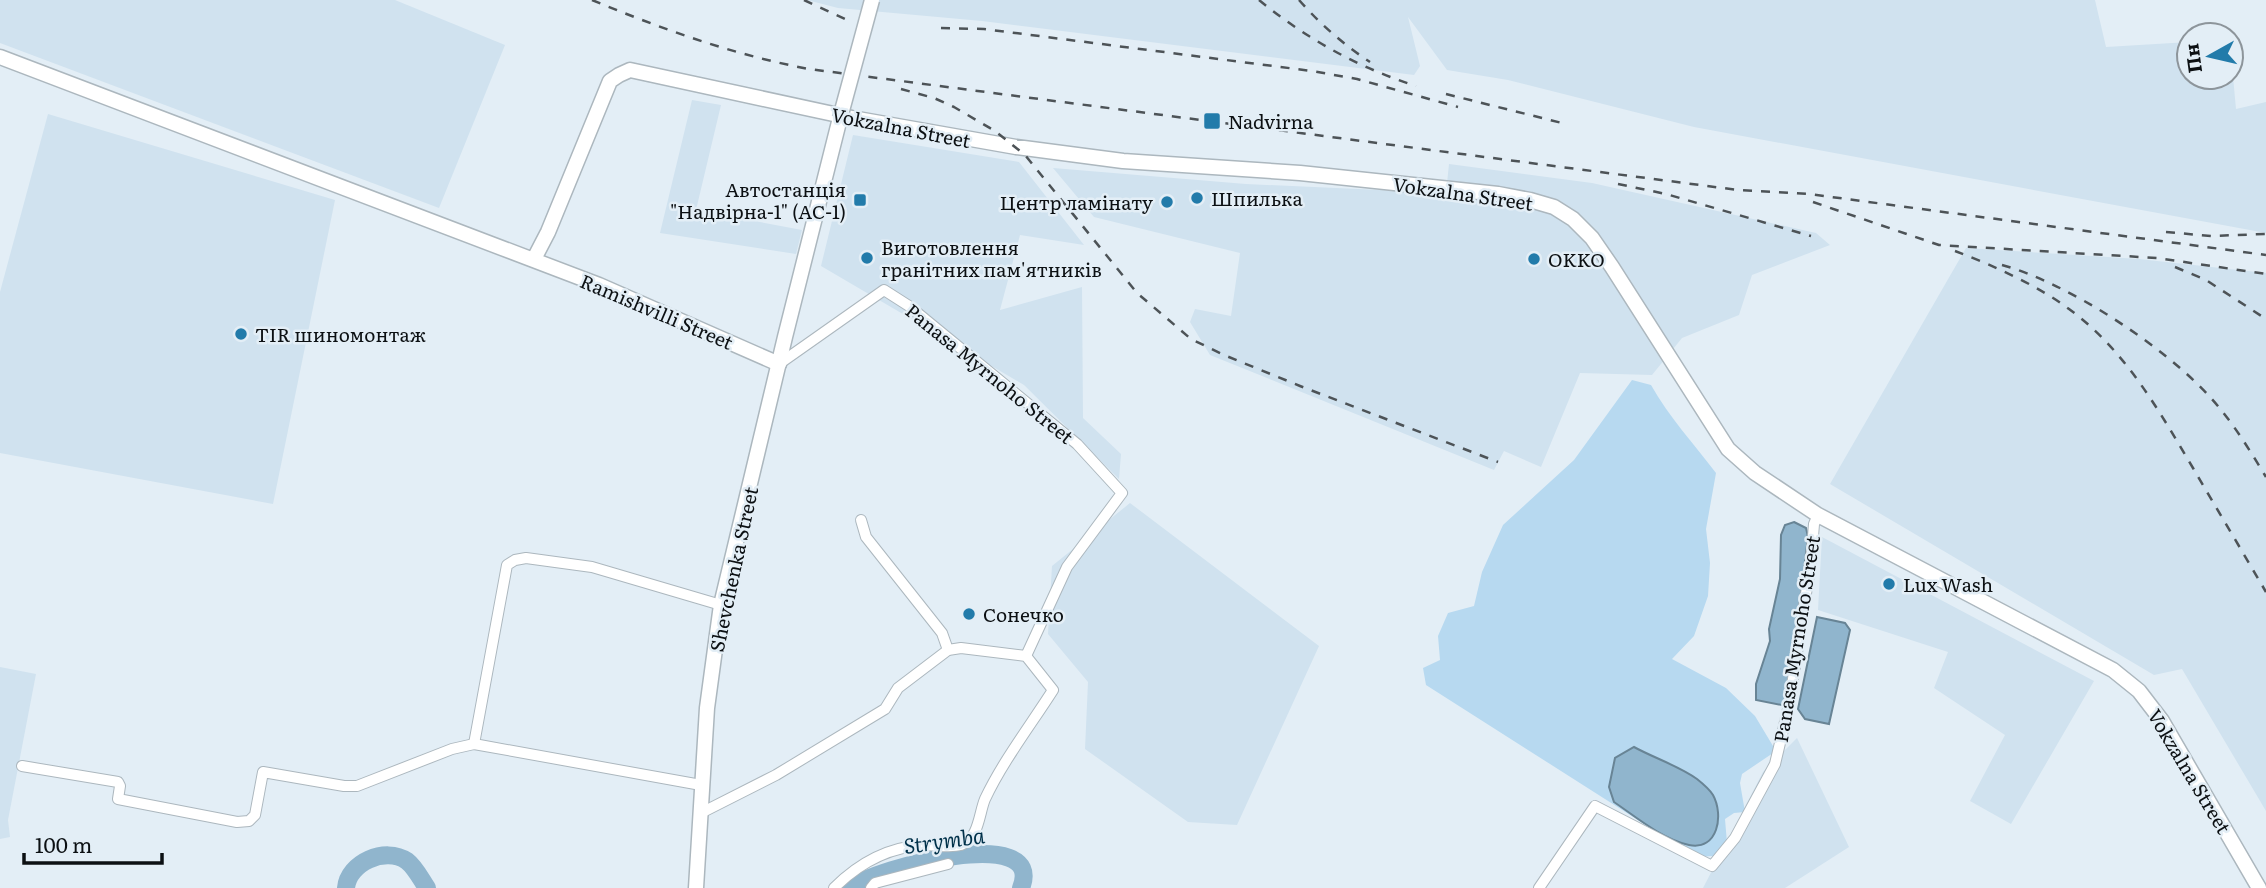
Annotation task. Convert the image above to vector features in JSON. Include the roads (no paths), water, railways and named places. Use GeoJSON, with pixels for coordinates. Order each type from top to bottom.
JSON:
{"type":"FeatureCollection","features":[{"type":"Feature","properties":{"kind":"main road","name":"Shevchenka Street"},"geometry":{"type":"LineString","coordinates":[[696,888],[707,708],[721,605],[785,337],[872,0]]}},
{"type":"Feature","properties":{"kind":"main road","name":"Ramishvilli Street"},"geometry":{"type":"LineString","coordinates":[[0,57],[534,259],[779,364]]}},
{"type":"Feature","properties":{"kind":"main road","name":"Vokzalna Street"},"geometry":{"type":"LineString","coordinates":[[534,259],[548,232],[610,81],[630,70],[852,118],[1016,147],[1123,161],[1339,177],[1498,194],[1554,207],[1573,219],[1592,238],[1728,449],[1755,473],[1818,515],[2113,670],[2139,691],[2162,721],[2259,888]]}},
{"type":"Feature","properties":{"kind":"street","name":"Panasa Myrnoho Street"},"geometry":{"type":"LineString","coordinates":[[779,364],[884,290],[909,306],[1077,444],[1122,493],[1067,567],[1026,656]]}},
{"type":"Feature","properties":{"kind":"street","name":"Panasa Myrnoho Street"},"geometry":{"type":"LineString","coordinates":[[1539,888],[1594,806],[1712,866],[1735,838],[1775,764],[1789,705],[1814,524],[1818,515]]}},
{"type":"Feature","properties":{"kind":"street"},"geometry":{"type":"LineString","coordinates":[[860,520],[866,537],[942,633],[948,650]]}},
{"type":"Feature","properties":{"kind":"street"},"geometry":{"type":"LineString","coordinates":[[474,744],[507,565],[515,560],[526,558],[592,567],[721,605]]}},
{"type":"Feature","properties":{"kind":"street"},"geometry":{"type":"LineString","coordinates":[[699,814],[776,775],[885,709],[898,688],[948,650],[1026,656],[1054,690],[991,786],[979,811],[978,824],[971,838],[962,845],[923,845],[876,857],[860,865],[834,888]]}},
{"type":"Feature","properties":{"kind":"street"},"geometry":{"type":"LineString","coordinates":[[22,766],[118,782],[118,799],[237,822],[249,821],[255,815],[263,772],[357,786],[452,749],[474,744],[701,785]]}},
{"type":"Feature","properties":{"kind":"street"},"geometry":{"type":"LineString","coordinates":[[871,888],[875,883],[948,864]]}},
{"type":"Feature","properties":{"kind":"waterway","name":"Strymba"},"geometry":{"type":"LineString","coordinates":[[851,888],[891,870],[922,862],[985,854],[1009,858],[1022,869],[1021,888]]}},
{"type":"Feature","properties":{"kind":"waterway","name":"Strymba"},"geometry":{"type":"LineString","coordinates":[[346,888],[348,879],[360,865],[388,855],[407,861],[427,888]]}},
{"type":"Feature","properties":{"kind":"railway"},"geometry":{"type":"LineString","coordinates":[[592,0],[699,40],[809,69],[1738,190],[1809,194],[2266,255]]}},
{"type":"Feature","properties":{"kind":"railway"},"geometry":{"type":"LineString","coordinates":[[804,0],[847,20]]}},
{"type":"Feature","properties":{"kind":"railway"},"geometry":{"type":"LineString","coordinates":[[1259,0],[1295,27],[1353,61],[1416,86]]}},
{"type":"Feature","properties":{"kind":"railway"},"geometry":{"type":"LineString","coordinates":[[1299,0],[1333,34],[1370,62]]}},
{"type":"Feature","properties":{"kind":"railway"},"geometry":{"type":"LineString","coordinates":[[941,28],[984,29],[1312,71],[1357,79],[1458,107]]}},
{"type":"Feature","properties":{"kind":"railway"},"geometry":{"type":"LineString","coordinates":[[901,89],[954,107],[995,131],[1025,155],[1137,293],[1191,339],[1300,386],[1498,462]]}},
{"type":"Feature","properties":{"kind":"railway"},"geometry":{"type":"LineString","coordinates":[[1446,94],[1562,123]]}},
{"type":"Feature","properties":{"kind":"railway"},"geometry":{"type":"LineString","coordinates":[[1618,184],[1666,194],[1811,236]]}},
{"type":"Feature","properties":{"kind":"railway"},"geometry":{"type":"LineString","coordinates":[[1813,202],[1939,245],[2157,258],[2266,274]]}},
{"type":"Feature","properties":{"kind":"railway"},"geometry":{"type":"LineString","coordinates":[[2166,232],[2211,236],[2266,234]]}},
{"type":"Feature","properties":{"kind":"railway"},"geometry":{"type":"LineString","coordinates":[[1955,251],[1999,269],[2043,292],[2069,309],[2107,343],[2153,403],[2266,592]]}},
{"type":"Feature","properties":{"kind":"railway"},"geometry":{"type":"LineString","coordinates":[[2002,265],[2056,286],[2085,301],[2167,357],[2191,377],[2218,406],[2266,477]]}},
{"type":"Feature","properties":{"kind":"railway"},"geometry":{"type":"LineString","coordinates":[[2175,267],[2206,280],[2266,319]]}},
{"type":"Feature","properties":{"kind":"place","name":"Nadvirna"},"geometry":{"type":"Point","coordinates":[1212,121]}},
{"type":"Feature","properties":{"kind":"place","name":"Шпилька"},"geometry":{"type":"Point","coordinates":[1197,198]}},
{"type":"Feature","properties":{"kind":"place","name":"Автостанція \"Надвірна-1\" (АС-1)"},"geometry":{"type":"Point","coordinates":[860,200]}},
{"type":"Feature","properties":{"kind":"place","name":"Центр ламінату"},"geometry":{"type":"Point","coordinates":[1167,202]}},
{"type":"Feature","properties":{"kind":"place","name":"Виготовлення гранітних пам'ятників"},"geometry":{"type":"Point","coordinates":[867,258]}},
{"type":"Feature","properties":{"kind":"place","name":"OKKO"},"geometry":{"type":"Point","coordinates":[1534,259]}},
{"type":"Feature","properties":{"kind":"place","name":"TIR шиномонтаж"},"geometry":{"type":"Point","coordinates":[241,334]}},
{"type":"Feature","properties":{"kind":"place","name":"Lux Wash"},"geometry":{"type":"Point","coordinates":[1889,584]}},
{"type":"Feature","properties":{"kind":"place","name":"Сонечко"},"geometry":{"type":"Point","coordinates":[969,614]}}]}
